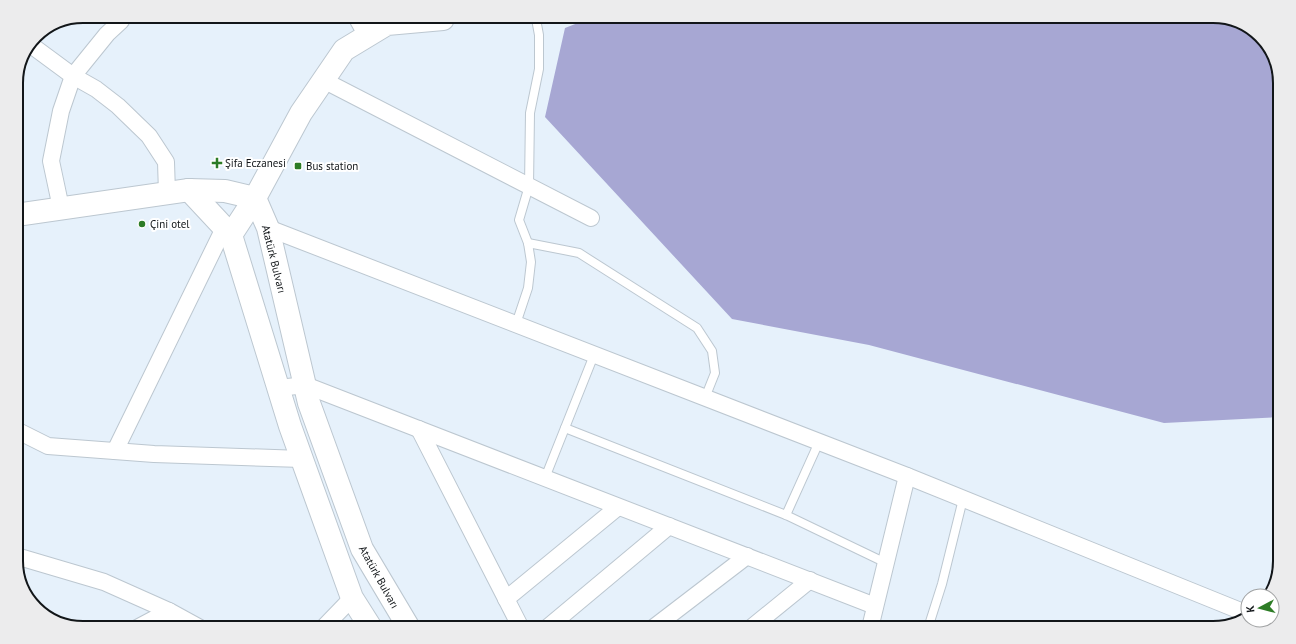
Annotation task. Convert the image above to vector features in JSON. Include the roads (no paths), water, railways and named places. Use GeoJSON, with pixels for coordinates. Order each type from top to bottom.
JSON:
{"type":"FeatureCollection","features":[{"type":"Feature","properties":{"kind":"main road"},"geometry":{"type":"LineString","coordinates":[[227,232],[255,198],[301,113],[344,50],[363,28],[398,23]]}},
{"type":"Feature","properties":{"kind":"main road"},"geometry":{"type":"LineString","coordinates":[[23,213],[189,190],[225,191],[255,198]]}},
{"type":"Feature","properties":{"kind":"main road"},"geometry":{"type":"LineString","coordinates":[[189,190],[227,232],[302,459],[352,598],[367,621]]}},
{"type":"Feature","properties":{"kind":"main road","name":"Atatürk Bulvarı"},"geometry":{"type":"LineString","coordinates":[[255,198],[268,228],[309,403],[362,550],[405,621]]}},
{"type":"Feature","properties":{"kind":"street"},"geometry":{"type":"LineString","coordinates":[[61,208],[51,161],[61,112],[73,76],[107,34],[119,23]]}},
{"type":"Feature","properties":{"kind":"street"},"geometry":{"type":"LineString","coordinates":[[35,48],[73,76],[96,89],[118,106],[149,136],[166,162],[167,192]]}},
{"type":"Feature","properties":{"kind":"street"},"geometry":{"type":"LineString","coordinates":[[323,80],[591,218]]}},
{"type":"Feature","properties":{"kind":"street"},"geometry":{"type":"LineString","coordinates":[[268,228],[963,498],[1240,611]]}},
{"type":"Feature","properties":{"kind":"street"},"geometry":{"type":"LineString","coordinates":[[115,451],[227,232]]}},
{"type":"Feature","properties":{"kind":"street"},"geometry":{"type":"LineString","coordinates":[[279,388],[305,385],[875,606]]}},
{"type":"Feature","properties":{"kind":"street"},"geometry":{"type":"LineString","coordinates":[[419,429],[517,621]]}},
{"type":"Feature","properties":{"kind":"street"},"geometry":{"type":"LineString","coordinates":[[23,434],[48,446],[154,454],[302,459]]}},
{"type":"Feature","properties":{"kind":"street"},"geometry":{"type":"LineString","coordinates":[[872,621],[907,476]]}},
{"type":"Feature","properties":{"kind":"street"},"geometry":{"type":"LineString","coordinates":[[506,599],[618,506]]}},
{"type":"Feature","properties":{"kind":"street"},"geometry":{"type":"LineString","coordinates":[[554,621],[669,526]]}},
{"type":"Feature","properties":{"kind":"street"},"geometry":{"type":"LineString","coordinates":[[662,621],[746,556]]}},
{"type":"Feature","properties":{"kind":"street"},"geometry":{"type":"LineString","coordinates":[[23,558],[104,582],[169,611],[187,621]]}},
{"type":"Feature","properties":{"kind":"street"},"geometry":{"type":"LineString","coordinates":[[760,621],[810,580]]}},
{"type":"Feature","properties":{"kind":"street"},"geometry":{"type":"LineString","coordinates":[[330,621],[352,598]]}},
{"type":"Feature","properties":{"kind":"street"},"geometry":{"type":"LineString","coordinates":[[150,621],[169,611]]}},
{"type":"Feature","properties":{"kind":"lane"},"geometry":{"type":"LineString","coordinates":[[516,324],[528,288],[531,262],[528,243],[519,220],[529,186],[530,113],[539,69],[539,35],[537,23]]}},
{"type":"Feature","properties":{"kind":"lane"},"geometry":{"type":"LineString","coordinates":[[528,243],[579,253],[697,328],[712,351],[715,373],[705,398]]}},
{"type":"Feature","properties":{"kind":"lane"},"geometry":{"type":"LineString","coordinates":[[544,478],[594,355]]}},
{"type":"Feature","properties":{"kind":"lane"},"geometry":{"type":"LineString","coordinates":[[565,428],[786,515],[886,563]]}},
{"type":"Feature","properties":{"kind":"lane"},"geometry":{"type":"LineString","coordinates":[[786,515],[819,442]]}},
{"type":"Feature","properties":{"kind":"lane"},"geometry":{"type":"LineString","coordinates":[[930,621],[942,584],[963,498]]}},
{"type":"Feature","properties":{"kind":"place","name":"Şifa Eczanesi"},"geometry":{"type":"Point","coordinates":[217,163]}},
{"type":"Feature","properties":{"kind":"place","name":"Bus station"},"geometry":{"type":"Point","coordinates":[298,166]}},
{"type":"Feature","properties":{"kind":"place","name":"Çini otel"},"geometry":{"type":"Point","coordinates":[142,224]}}]}
